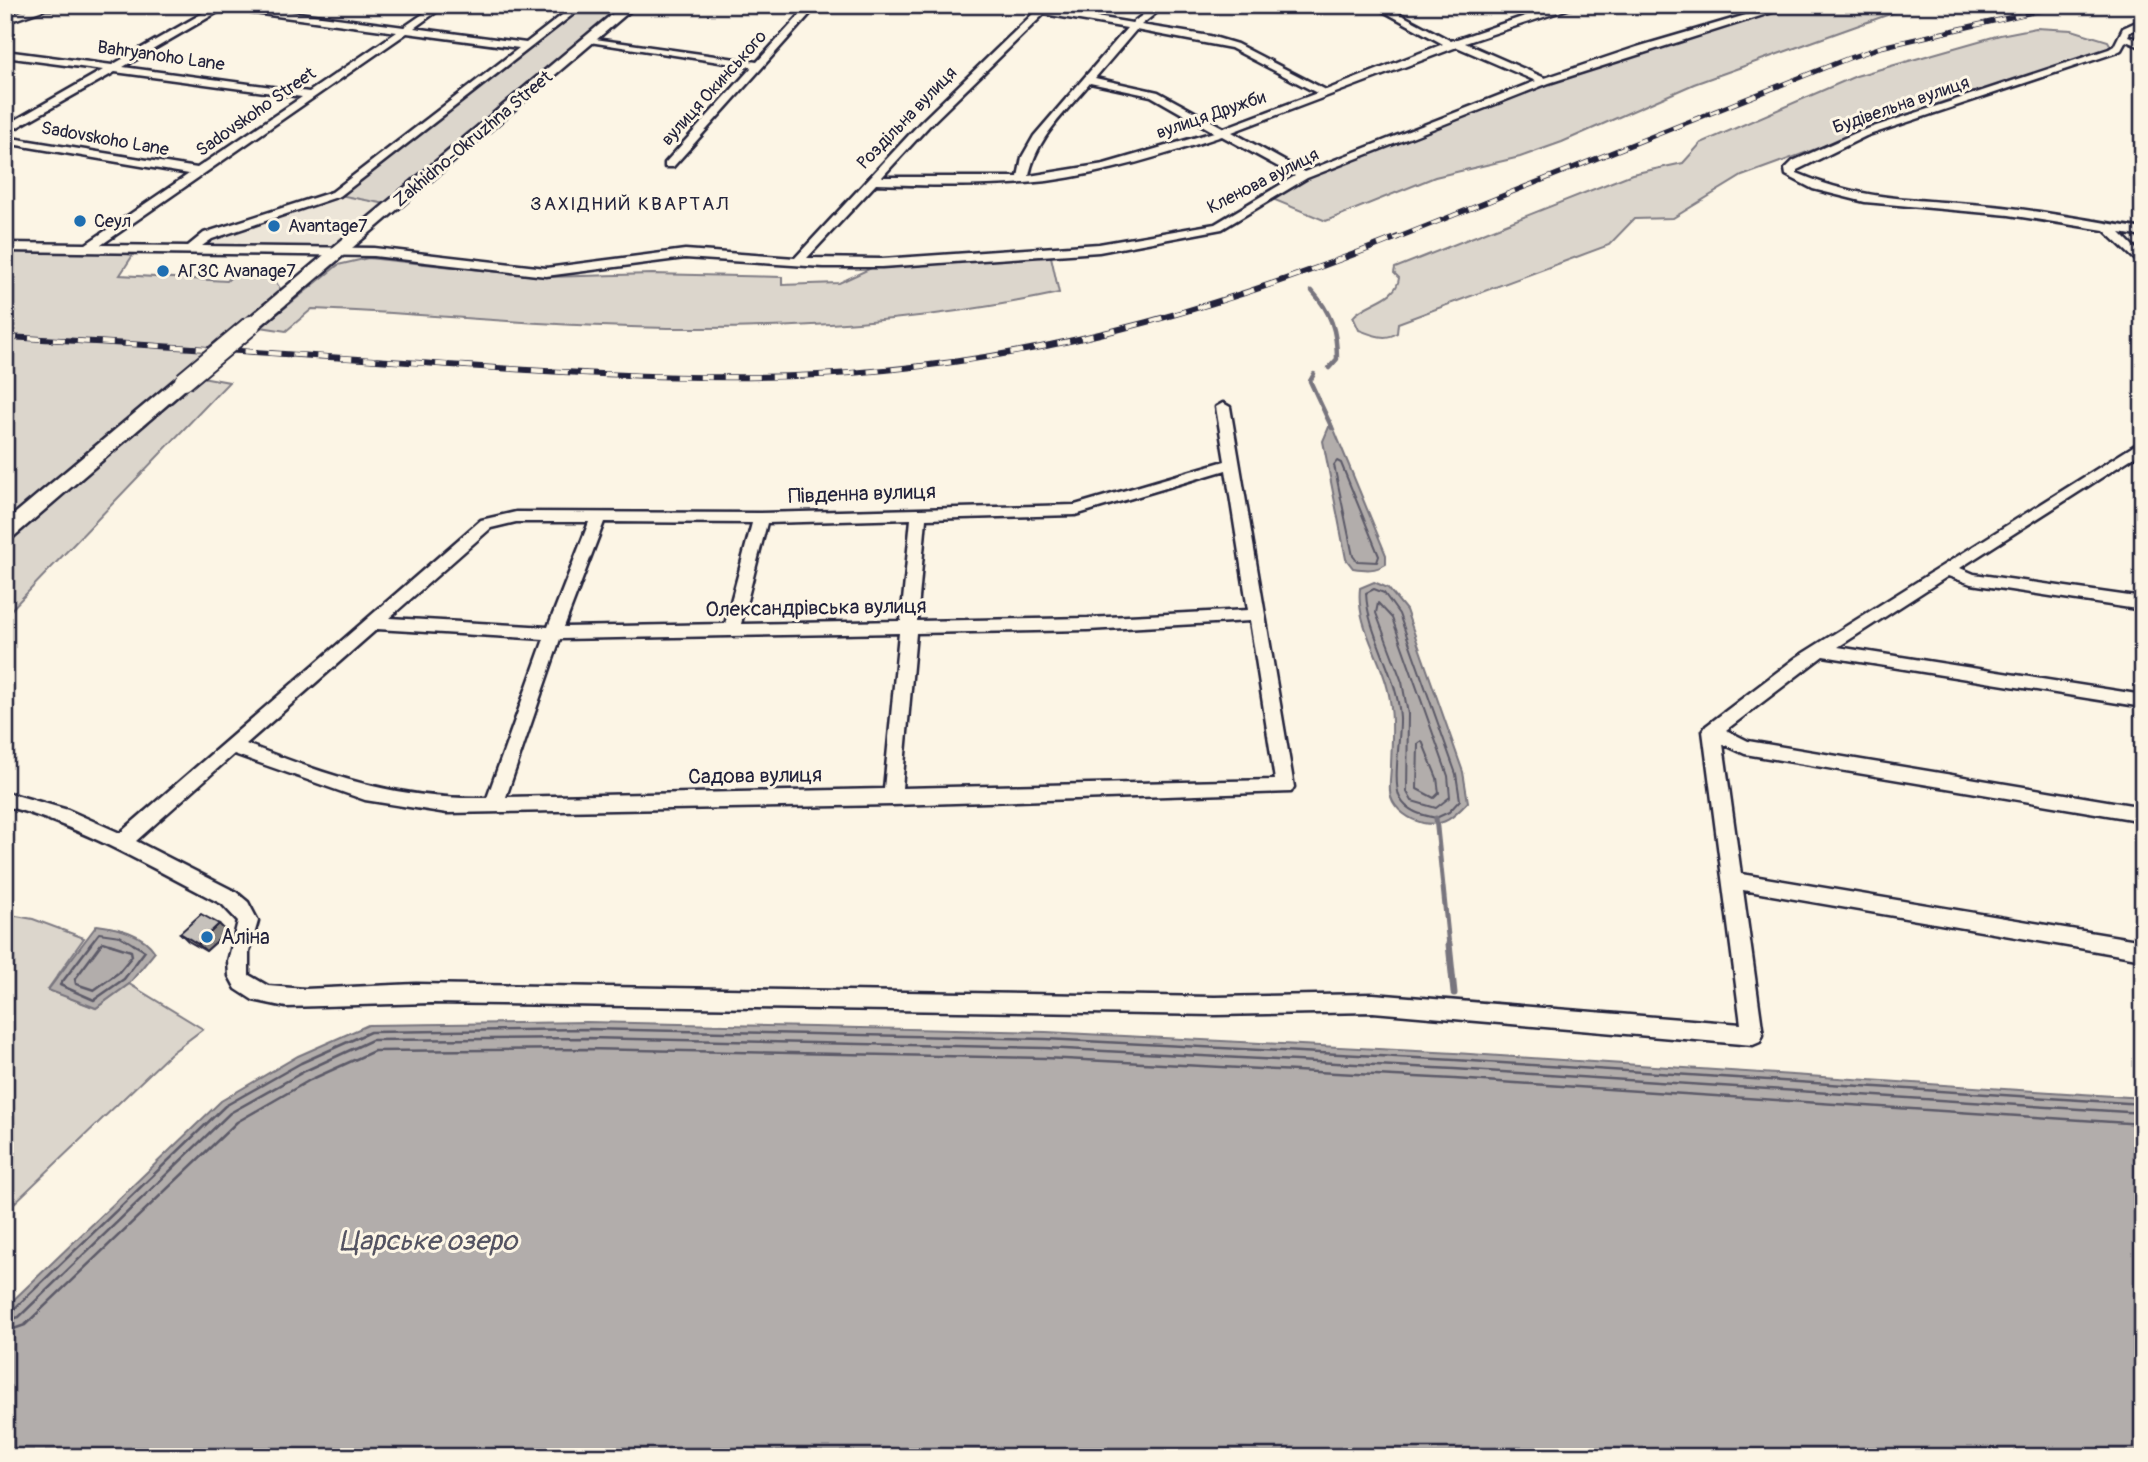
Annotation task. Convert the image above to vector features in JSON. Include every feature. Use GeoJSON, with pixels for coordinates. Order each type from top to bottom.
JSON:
{"type":"FeatureCollection","features":[{"type":"Feature","properties":{"kind":"main road","name":"Zakhidno-Okruzhna Street"},"geometry":{"type":"LineString","coordinates":[[251,325],[631,5]]}},
{"type":"Feature","properties":{"kind":"main road"},"geometry":{"type":"LineString","coordinates":[[5,533],[251,325]]}},
{"type":"Feature","properties":{"kind":"street"},"geometry":{"type":"LineString","coordinates":[[5,20],[48,5],[222,6],[528,46]]}},
{"type":"Feature","properties":{"kind":"street","name":"Sadovskoho Street"},"geometry":{"type":"LineString","coordinates":[[90,247],[442,5]]}},
{"type":"Feature","properties":{"kind":"street"},"geometry":{"type":"LineString","coordinates":[[191,249],[208,236],[336,194],[581,5]]}},
{"type":"Feature","properties":{"kind":"street","name":"вулиця Окинського"},"geometry":{"type":"LineString","coordinates":[[669,165],[814,5]]}},
{"type":"Feature","properties":{"kind":"street"},"geometry":{"type":"LineString","coordinates":[[1023,178],[1027,157],[1038,138],[1135,25],[1163,5]]}},
{"type":"Feature","properties":{"kind":"street"},"geometry":{"type":"LineString","coordinates":[[1376,5],[1456,45],[1545,81]]}},
{"type":"Feature","properties":{"kind":"street","name":"вулиця Дружби"},"geometry":{"type":"LineString","coordinates":[[873,180],[960,185],[1104,167],[1327,94],[1456,45],[1537,9],[1576,5]]}},
{"type":"Feature","properties":{"kind":"street","name":"Кленова вулиця"},"geometry":{"type":"LineString","coordinates":[[5,247],[374,252],[546,272],[578,270],[685,254],[882,263],[1099,248],[1190,233],[1230,222],[1265,196],[1303,176],[1545,81],[1761,12],[1791,5]]}},
{"type":"Feature","properties":{"kind":"street"},"geometry":{"type":"LineString","coordinates":[[5,131],[222,6]]}},
{"type":"Feature","properties":{"kind":"street"},"geometry":{"type":"LineString","coordinates":[[1045,8],[1234,46],[1327,94]]}},
{"type":"Feature","properties":{"kind":"street","name":"Роздільна вулиця"},"geometry":{"type":"LineString","coordinates":[[798,261],[959,89],[1045,8]]}},
{"type":"Feature","properties":{"kind":"street"},"geometry":{"type":"LineString","coordinates":[[2143,22],[2126,30],[2123,37],[2143,45]]}},
{"type":"Feature","properties":{"kind":"street","name":"Будівельна вулиця"},"geometry":{"type":"LineString","coordinates":[[2123,37],[2118,48],[2112,51],[1862,134],[1797,163],[1791,169],[1792,175],[1832,194],[1865,201],[2011,211],[2143,233]]}},
{"type":"Feature","properties":{"kind":"street"},"geometry":{"type":"LineString","coordinates":[[588,41],[759,65]]}},
{"type":"Feature","properties":{"kind":"street","name":"Bahryanoho Lane"},"geometry":{"type":"LineString","coordinates":[[5,54],[311,95]]}},
{"type":"Feature","properties":{"kind":"street"},"geometry":{"type":"LineString","coordinates":[[1088,80],[1154,94],[1303,176]]}},
{"type":"Feature","properties":{"kind":"street","name":"Sadovskoho Lane"},"geometry":{"type":"LineString","coordinates":[[5,140],[199,172]]}},
{"type":"Feature","properties":{"kind":"street"},"geometry":{"type":"LineString","coordinates":[[2108,228],[2143,263]]}},
{"type":"Feature","properties":{"kind":"street"},"geometry":{"type":"LineString","coordinates":[[1223,407],[1258,615]]}},
{"type":"Feature","properties":{"kind":"street"},"geometry":{"type":"LineString","coordinates":[[1712,731],[1821,650],[2143,444]]}},
{"type":"Feature","properties":{"kind":"street","name":"Південна вулиця"},"geometry":{"type":"LineString","coordinates":[[375,623],[486,524],[516,517],[761,518],[1075,510],[1234,463]]}},
{"type":"Feature","properties":{"kind":"street"},"geometry":{"type":"LineString","coordinates":[[892,798],[919,513]]}},
{"type":"Feature","properties":{"kind":"street"},"geometry":{"type":"LineString","coordinates":[[731,631],[761,518]]}},
{"type":"Feature","properties":{"kind":"street"},"geometry":{"type":"LineString","coordinates":[[494,805],[598,519]]}},
{"type":"Feature","properties":{"kind":"street"},"geometry":{"type":"LineString","coordinates":[[1947,569],[1971,579],[2143,604]]}},
{"type":"Feature","properties":{"kind":"street","name":"Олександрівська вулиця"},"geometry":{"type":"LineString","coordinates":[[375,623],[457,630],[731,631],[1088,624],[1258,615]]}},
{"type":"Feature","properties":{"kind":"street","name":"Садова вулиця"},"geometry":{"type":"LineString","coordinates":[[234,747],[378,797],[414,804],[892,798],[1285,787],[1258,615]]}},
{"type":"Feature","properties":{"kind":"street"},"geometry":{"type":"LineString","coordinates":[[121,843],[375,623]]}},
{"type":"Feature","properties":{"kind":"street"},"geometry":{"type":"LineString","coordinates":[[1821,650],[2143,701]]}},
{"type":"Feature","properties":{"kind":"street"},"geometry":{"type":"LineString","coordinates":[[1712,731],[1745,747],[2143,814]]}},
{"type":"Feature","properties":{"kind":"street"},"geometry":{"type":"LineString","coordinates":[[5,799],[52,814],[121,843],[241,908],[248,921],[238,973],[245,985],[265,994],[320,999],[372,994],[487,994],[1202,1006],[1373,1003],[1754,1035],[1712,731]]}},
{"type":"Feature","properties":{"kind":"street"},"geometry":{"type":"LineString","coordinates":[[1731,880],[2143,950]]}},
{"type":"Feature","properties":{"kind":"shaded area"},"geometry":{"type":"Polygon","coordinates":[[[585,5],[627,5],[391,205],[339,195],[585,5]]]}},
{"type":"Feature","properties":{"kind":"shaded area"},"geometry":{"type":"Polygon","coordinates":[[[1791,5],[1915,5],[1694,84],[1562,142],[1520,157],[1435,177],[1326,221],[1265,196],[1303,176],[1545,81],[1791,5]]]}},
{"type":"Feature","properties":{"kind":"shaded area"},"geometry":{"type":"Polygon","coordinates":[[[2036,28],[2072,30],[2108,41],[2112,48],[2066,65],[1946,101],[1742,176],[1673,218],[1634,219],[1609,245],[1398,323],[1397,333],[1388,337],[1359,330],[1353,317],[1393,291],[1399,278],[1394,273],[1395,268],[1632,174],[1683,163],[1701,143],[1856,76],[2000,35],[2036,28]]]}},
{"type":"Feature","properties":{"kind":"shaded area"},"geometry":{"type":"Polygon","coordinates":[[[339,195],[391,205],[338,249],[199,247],[211,237],[339,195]]]}},
{"type":"Feature","properties":{"kind":"shaded area"},"geometry":{"type":"Polygon","coordinates":[[[5,249],[109,250],[133,255],[120,275],[227,281],[234,274],[273,278],[281,290],[5,527],[5,249]]]}},
{"type":"Feature","properties":{"kind":"shaded area"},"geometry":{"type":"Polygon","coordinates":[[[1050,252],[1059,293],[880,320],[758,327],[637,327],[312,309],[286,331],[261,327],[338,265],[368,258],[547,277],[652,274],[782,277],[782,285],[839,283],[882,263],[1050,252]]]}},
{"type":"Feature","properties":{"kind":"shaded area"},"geometry":{"type":"Polygon","coordinates":[[[202,377],[229,382],[5,616],[5,543],[202,377]]]}},
{"type":"Feature","properties":{"kind":"shaded area"},"geometry":{"type":"Polygon","coordinates":[[[5,914],[33,919],[84,938],[48,989],[96,1008],[129,984],[203,1029],[170,1054],[5,1212],[5,914]]]}},
{"type":"Feature","properties":{"kind":"water"},"geometry":{"type":"Polygon","coordinates":[[[1331,422],[1386,555],[1386,564],[1378,568],[1353,568],[1346,559],[1323,441],[1331,422]]]}},
{"type":"Feature","properties":{"kind":"water"},"geometry":{"type":"Polygon","coordinates":[[[1374,582],[1388,588],[1406,610],[1463,772],[1468,802],[1453,816],[1437,824],[1413,820],[1399,810],[1391,797],[1390,699],[1365,627],[1360,602],[1360,588],[1374,582]]]}},
{"type":"Feature","properties":{"kind":"water"},"geometry":{"type":"Polygon","coordinates":[[[97,925],[137,936],[155,952],[129,984],[96,1008],[48,990],[97,925]]]}},
{"type":"Feature","properties":{"kind":"water","name":"Царське озеро"},"geometry":{"type":"Polygon","coordinates":[[[587,1022],[1046,1032],[1455,1053],[2143,1098],[2143,1457],[5,1457],[5,1308],[221,1101],[298,1056],[368,1025],[587,1022]]]}},
{"type":"Feature","properties":{"kind":"building"},"geometry":{"type":"Polygon","coordinates":[[[201,914],[219,924],[198,944],[180,933],[201,914]]]}},
{"type":"Feature","properties":{"kind":"waterway"},"geometry":{"type":"LineString","coordinates":[[1312,291],[1328,314],[1336,340],[1337,359],[1329,368]]}},
{"type":"Feature","properties":{"kind":"waterway"},"geometry":{"type":"LineString","coordinates":[[1314,374],[1310,381],[1332,428]]}},
{"type":"Feature","properties":{"kind":"waterway"},"geometry":{"type":"LineString","coordinates":[[1436,818],[1449,946]]}},
{"type":"Feature","properties":{"kind":"waterway"},"geometry":{"type":"LineString","coordinates":[[1449,944],[1454,993]]}},
{"type":"Feature","properties":{"kind":"railway"},"geometry":{"type":"LineString","coordinates":[[1394,239],[1849,58],[1881,47],[2064,5]]}},
{"type":"Feature","properties":{"kind":"railway"},"geometry":{"type":"LineString","coordinates":[[5,337],[623,375],[780,377],[833,374],[952,362],[1083,338],[1210,304],[1398,237]]}},
{"type":"Feature","properties":{"kind":"place","name":"Сеул"},"geometry":{"type":"Point","coordinates":[80,221]}},
{"type":"Feature","properties":{"kind":"place","name":"Avantage7"},"geometry":{"type":"Point","coordinates":[274,226]}},
{"type":"Feature","properties":{"kind":"place","name":"АГЗС Avanage7"},"geometry":{"type":"Point","coordinates":[163,271]}},
{"type":"Feature","properties":{"kind":"place","name":"Аліна"},"geometry":{"type":"Point","coordinates":[207,937]}},
{"type":"Feature","properties":{"kind":"district","name":"ЗАХІДНИЙ КВАРТАЛ"},"geometry":{"type":"Point","coordinates":[630,204]}}]}
